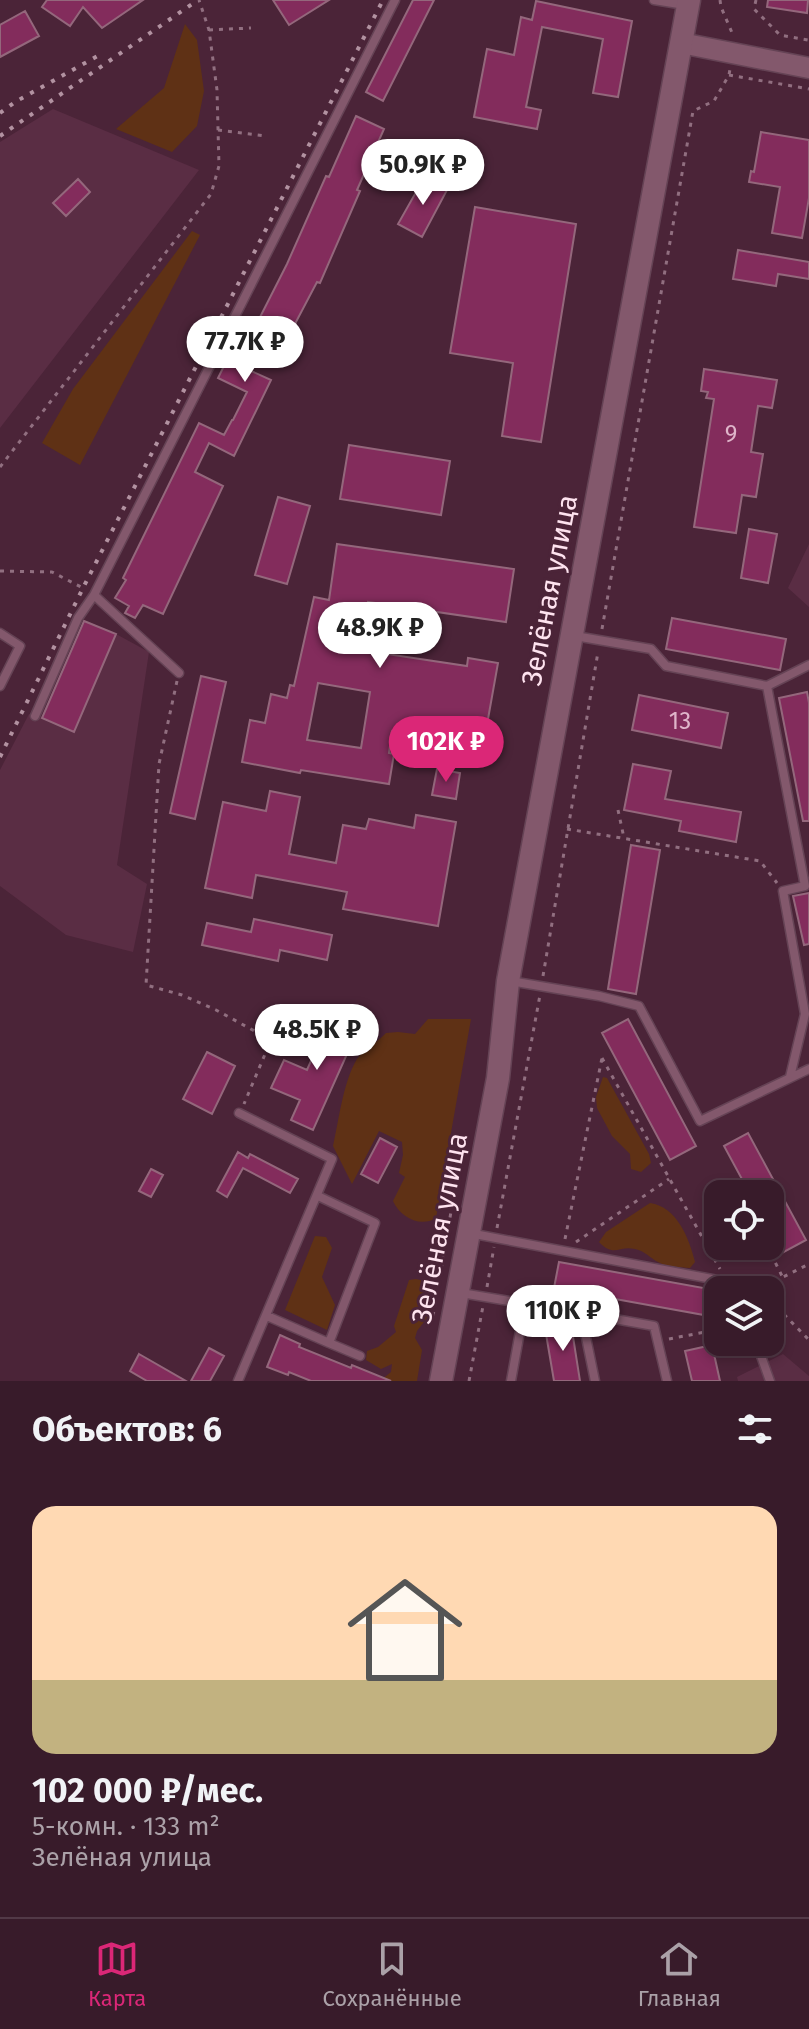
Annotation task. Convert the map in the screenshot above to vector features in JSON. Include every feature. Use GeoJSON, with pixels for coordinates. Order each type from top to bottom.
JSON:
{"type":"FeatureCollection","features":[{"type":"Feature","properties":{"kind":"main road","name":"Зелёная улица"},"geometry":{"type":"LineString","coordinates":[[441,1381],[498,1078],[508,981],[689,3]]}},
{"type":"Feature","properties":{"kind":"street"},"geometry":{"type":"LineString","coordinates":[[681,43],[809,68]]}},
{"type":"Feature","properties":{"kind":"lane"},"geometry":{"type":"LineString","coordinates":[[35,716],[78,618],[94,595],[395,0]]}},
{"type":"Feature","properties":{"kind":"lane"},"geometry":{"type":"LineString","coordinates":[[654,0],[689,3]]}},
{"type":"Feature","properties":{"kind":"lane"},"geometry":{"type":"LineString","coordinates":[[94,595],[179,673]]}},
{"type":"Feature","properties":{"kind":"lane"},"geometry":{"type":"LineString","coordinates":[[0,633],[20,646],[0,686]]}},
{"type":"Feature","properties":{"kind":"lane"},"geometry":{"type":"LineString","coordinates":[[571,635],[651,649],[666,666],[767,686],[809,665]]}},
{"type":"Feature","properties":{"kind":"lane"},"geometry":{"type":"LineString","coordinates":[[767,686],[805,886],[783,891],[805,1014],[790,1077]]}},
{"type":"Feature","properties":{"kind":"lane"},"geometry":{"type":"LineString","coordinates":[[508,981],[639,1006],[700,1121],[809,1069]]}},
{"type":"Feature","properties":{"kind":"lane"},"geometry":{"type":"LineString","coordinates":[[238,1381],[332,1159],[239,1113]]}},
{"type":"Feature","properties":{"kind":"lane"},"geometry":{"type":"LineString","coordinates":[[318,1196],[375,1223],[329,1343]]}},
{"type":"Feature","properties":{"kind":"lane"},"geometry":{"type":"LineString","coordinates":[[468,1233],[704,1277]]}},
{"type":"Feature","properties":{"kind":"lane"},"geometry":{"type":"LineString","coordinates":[[458,1293],[654,1326],[667,1381]]}},
{"type":"Feature","properties":{"kind":"lane"},"geometry":{"type":"LineString","coordinates":[[511,1381],[525,1304]]}},
{"type":"Feature","properties":{"kind":"lane"},"geometry":{"type":"LineString","coordinates":[[581,1313],[595,1381]]}},
{"type":"Feature","properties":{"kind":"lane"},"geometry":{"type":"LineString","coordinates":[[267,1316],[360,1356]]}},
{"type":"Feature","properties":{"kind":"lane"},"geometry":{"type":"LineString","coordinates":[[761,1356],[770,1381]]}},
{"type":"Feature","properties":{"kind":"path"},"geometry":{"type":"LineString","coordinates":[[0,467],[211,194],[219,166],[217,90],[209,30],[199,0]]}},
{"type":"Feature","properties":{"kind":"path"},"geometry":{"type":"LineString","coordinates":[[469,1381],[542,986],[693,111],[714,101],[729,75],[735,38],[720,0]]}},
{"type":"Feature","properties":{"kind":"path"},"geometry":{"type":"LineString","coordinates":[[756,0],[754,9],[780,35],[808,40]]}},
{"type":"Feature","properties":{"kind":"path"},"geometry":{"type":"LineString","coordinates":[[209,30],[251,28]]}},
{"type":"Feature","properties":{"kind":"path"},"geometry":{"type":"LineString","coordinates":[[729,75],[809,89]]}},
{"type":"Feature","properties":{"kind":"path"},"geometry":{"type":"LineString","coordinates":[[218,130],[266,136]]}},
{"type":"Feature","properties":{"kind":"path"},"geometry":{"type":"LineString","coordinates":[[0,571],[52,572],[79,586]]}},
{"type":"Feature","properties":{"kind":"path"},"geometry":{"type":"LineString","coordinates":[[179,673],[159,764],[146,985],[205,1005],[271,1040],[239,1113]]}},
{"type":"Feature","properties":{"kind":"path"},"geometry":{"type":"LineString","coordinates":[[618,810],[624,838]]}},
{"type":"Feature","properties":{"kind":"path"},"geometry":{"type":"LineString","coordinates":[[567,829],[760,861],[783,891]]}},
{"type":"Feature","properties":{"kind":"path"},"geometry":{"type":"LineString","coordinates":[[563,1251],[602,1058],[725,1276]]}},
{"type":"Feature","properties":{"kind":"path"},"geometry":{"type":"LineString","coordinates":[[563,1251],[670,1179]]}},
{"type":"Feature","properties":{"kind":"path"},"geometry":{"type":"LineString","coordinates":[[432,1323],[452,1206]]}},
{"type":"Feature","properties":{"kind":"path"},"geometry":{"type":"LineString","coordinates":[[784,1276],[809,1264]]}},
{"type":"Feature","properties":{"kind":"path"},"geometry":{"type":"LineString","coordinates":[[784,1314],[809,1340]]}},
{"type":"Feature","properties":{"kind":"path"},"geometry":{"type":"LineString","coordinates":[[658,1342],[704,1332]]}},
{"type":"Feature","properties":{"kind":"shaded area"},"geometry":{"type":"Polygon","coordinates":[[[185,24],[197,40],[204,91],[197,126],[172,152],[116,129],[164,88],[185,24]]]}},
{"type":"Feature","properties":{"kind":"shaded area"},"geometry":{"type":"Polygon","coordinates":[[[53,109],[199,170],[0,428],[0,142],[53,109]]]}},
{"type":"Feature","properties":{"kind":"shaded area"},"geometry":{"type":"Polygon","coordinates":[[[192,231],[200,235],[80,465],[42,443],[73,389],[192,231]]]}},
{"type":"Feature","properties":{"kind":"shaded area"},"geometry":{"type":"Polygon","coordinates":[[[809,544],[809,607],[788,588],[809,544]]]}},
{"type":"Feature","properties":{"kind":"shaded area"},"geometry":{"type":"Polygon","coordinates":[[[84,620],[149,652],[117,865],[147,884],[133,952],[66,935],[0,886],[0,770],[29,714],[43,718],[84,620]]]}},
{"type":"Feature","properties":{"kind":"shaded area"},"geometry":{"type":"Polygon","coordinates":[[[428,1019],[471,1019],[436,1218],[424,1222],[405,1216],[393,1201],[405,1177],[399,1173],[402,1142],[379,1131],[352,1184],[333,1146],[345,1090],[357,1059],[386,1033],[415,1034],[428,1019]]]}},
{"type":"Feature","properties":{"kind":"shaded area"},"geometry":{"type":"Polygon","coordinates":[[[603,1077],[607,1078],[649,1154],[651,1163],[641,1172],[631,1169],[630,1154],[612,1136],[597,1108],[596,1097],[603,1077]]]}},
{"type":"Feature","properties":{"kind":"shaded area"},"geometry":{"type":"Polygon","coordinates":[[[650,1203],[668,1211],[680,1225],[695,1262],[690,1268],[662,1264],[635,1249],[609,1249],[599,1242],[606,1232],[650,1203]]]}},
{"type":"Feature","properties":{"kind":"shaded area"},"geometry":{"type":"Polygon","coordinates":[[[315,1236],[326,1237],[332,1248],[322,1277],[335,1305],[327,1330],[285,1310],[315,1236]]]}},
{"type":"Feature","properties":{"kind":"shaded area"},"geometry":{"type":"Polygon","coordinates":[[[416,1279],[432,1285],[420,1305],[430,1314],[415,1338],[422,1350],[417,1381],[380,1381],[391,1372],[392,1364],[381,1369],[366,1360],[367,1351],[378,1347],[396,1332],[394,1326],[409,1280],[416,1279]]]}},
{"type":"Feature","properties":{"kind":"shaded area"},"geometry":{"type":"Polygon","coordinates":[[[784,1355],[809,1376],[809,1381],[738,1381],[737,1377],[784,1355]]]}},
{"type":"Feature","properties":{"kind":"building"},"geometry":{"type":"Polygon","coordinates":[[[47,0],[143,0],[102,28],[83,7],[70,26],[42,7],[47,0]]]}},
{"type":"Feature","properties":{"kind":"building"},"geometry":{"type":"Polygon","coordinates":[[[273,0],[329,0],[289,25],[273,0]]]}},
{"type":"Feature","properties":{"kind":"building"},"geometry":{"type":"Polygon","coordinates":[[[413,0],[434,0],[383,101],[366,92],[413,0]]]}},
{"type":"Feature","properties":{"kind":"building"},"geometry":{"type":"Polygon","coordinates":[[[768,0],[808,0],[807,13],[767,7],[768,0]]]}},
{"type":"Feature","properties":{"kind":"building"},"geometry":{"type":"Polygon","coordinates":[[[536,1],[632,21],[618,97],[593,93],[603,39],[542,27],[526,107],[541,110],[537,129],[474,117],[487,49],[514,55],[521,17],[532,20],[536,1]]]}},
{"type":"Feature","properties":{"kind":"building"},"geometry":{"type":"Polygon","coordinates":[[[25,11],[39,36],[0,57],[0,25],[25,11]]]}},
{"type":"Feature","properties":{"kind":"building"},"geometry":{"type":"Polygon","coordinates":[[[356,116],[384,129],[320,283],[317,282],[286,341],[268,332],[249,370],[271,380],[234,456],[209,443],[195,472],[223,486],[163,614],[143,605],[135,618],[125,613],[129,606],[115,598],[126,580],[123,578],[199,423],[224,435],[233,420],[247,392],[218,378],[244,326],[253,331],[356,116]]]}},
{"type":"Feature","properties":{"kind":"building"},"geometry":{"type":"Polygon","coordinates":[[[761,132],[809,140],[809,198],[802,238],[772,233],[780,187],[749,182],[751,171],[754,172],[761,132]]]}},
{"type":"Feature","properties":{"kind":"building"},"geometry":{"type":"Polygon","coordinates":[[[424,178],[447,190],[422,237],[398,224],[424,178]]]}},
{"type":"Feature","properties":{"kind":"building"},"geometry":{"type":"Polygon","coordinates":[[[78,179],[90,192],[66,216],[53,203],[78,179]]]}},
{"type":"Feature","properties":{"kind":"building"},"geometry":{"type":"Polygon","coordinates":[[[475,207],[576,224],[541,442],[502,436],[513,363],[450,353],[475,207]]]}},
{"type":"Feature","properties":{"kind":"building"},"geometry":{"type":"Polygon","coordinates":[[[738,250],[809,262],[809,279],[778,274],[776,286],[733,279],[738,250]]]}},
{"type":"Feature","properties":{"kind":"building"},"geometry":{"type":"Polygon","coordinates":[[[704,369],[777,380],[772,408],[758,406],[751,452],[763,454],[756,497],[742,495],[736,533],[694,527],[714,399],[706,398],[708,392],[701,391],[704,369]]]}},
{"type":"Feature","properties":{"kind":"building"},"geometry":{"type":"Polygon","coordinates":[[[349,445],[450,461],[441,515],[340,499],[349,445]]]}},
{"type":"Feature","properties":{"kind":"building"},"geometry":{"type":"Polygon","coordinates":[[[278,497],[310,506],[287,584],[255,575],[278,497]]]}},
{"type":"Feature","properties":{"kind":"building"},"geometry":{"type":"Polygon","coordinates":[[[749,529],[777,534],[768,583],[741,578],[749,529]]]}},
{"type":"Feature","properties":{"kind":"building"},"geometry":{"type":"Polygon","coordinates":[[[337,544],[514,569],[506,622],[368,602],[360,650],[467,666],[468,658],[498,663],[483,747],[392,731],[389,753],[394,754],[389,784],[242,762],[250,720],[265,723],[271,694],[287,698],[290,685],[294,686],[314,597],[329,600],[337,544]],[[318,683],[307,740],[361,748],[370,692],[318,683]]]}},
{"type":"Feature","properties":{"kind":"building"},"geometry":{"type":"Polygon","coordinates":[[[672,618],[786,639],[780,670],[666,649],[672,618]]]}},
{"type":"Feature","properties":{"kind":"building"},"geometry":{"type":"Polygon","coordinates":[[[84,621],[116,634],[74,732],[42,718],[84,621]]]}},
{"type":"Feature","properties":{"kind":"building"},"geometry":{"type":"Polygon","coordinates":[[[201,676],[226,682],[195,819],[170,813],[201,676]]]}},
{"type":"Feature","properties":{"kind":"building"},"geometry":{"type":"Polygon","coordinates":[[[807,692],[809,821],[803,821],[779,698],[807,692]]]}},
{"type":"Feature","properties":{"kind":"building"},"geometry":{"type":"Polygon","coordinates":[[[639,695],[728,713],[721,748],[632,730],[639,695]]]}},
{"type":"Feature","properties":{"kind":"building"},"geometry":{"type":"Polygon","coordinates":[[[633,764],[671,771],[665,799],[741,812],[736,842],[679,831],[681,821],[624,810],[633,764]]]}},
{"type":"Feature","properties":{"kind":"building"},"geometry":{"type":"Polygon","coordinates":[[[437,769],[460,773],[456,799],[432,795],[437,769]]]}},
{"type":"Feature","properties":{"kind":"building"},"geometry":{"type":"Polygon","coordinates":[[[270,791],[300,797],[289,854],[336,863],[343,825],[366,829],[369,819],[414,828],[416,815],[456,822],[438,926],[343,909],[347,892],[256,875],[252,898],[205,888],[223,802],[266,811],[270,791]]]}},
{"type":"Feature","properties":{"kind":"building"},"geometry":{"type":"Polygon","coordinates":[[[631,845],[660,850],[636,994],[608,989],[631,845]]]}},
{"type":"Feature","properties":{"kind":"building"},"geometry":{"type":"Polygon","coordinates":[[[809,893],[809,944],[804,945],[793,896],[809,893]]]}},
{"type":"Feature","properties":{"kind":"building"},"geometry":{"type":"Polygon","coordinates":[[[254,919],[332,935],[327,960],[280,950],[278,961],[202,945],[207,923],[251,932],[254,919]]]}},
{"type":"Feature","properties":{"kind":"building"},"geometry":{"type":"Polygon","coordinates":[[[332,1013],[360,1025],[313,1130],[291,1120],[300,1100],[271,1088],[284,1060],[307,1070],[332,1013]]]}},
{"type":"Feature","properties":{"kind":"building"},"geometry":{"type":"Polygon","coordinates":[[[628,1019],[696,1146],[670,1160],[602,1033],[628,1019]]]}},
{"type":"Feature","properties":{"kind":"building"},"geometry":{"type":"Polygon","coordinates":[[[207,1052],[235,1066],[212,1114],[183,1099],[207,1052]]]}},
{"type":"Feature","properties":{"kind":"building"},"geometry":{"type":"Polygon","coordinates":[[[748,1133],[773,1180],[742,1180],[724,1146],[748,1133]]]}},
{"type":"Feature","properties":{"kind":"building"},"geometry":{"type":"Polygon","coordinates":[[[380,1138],[397,1147],[378,1183],[361,1174],[380,1138]]]}},
{"type":"Feature","properties":{"kind":"building"},"geometry":{"type":"Polygon","coordinates":[[[238,1152],[248,1158],[250,1154],[298,1179],[290,1193],[243,1168],[227,1197],[217,1191],[238,1152]]]}},
{"type":"Feature","properties":{"kind":"building"},"geometry":{"type":"Polygon","coordinates":[[[151,1169],[163,1175],[151,1197],[139,1191],[151,1169]]]}},
{"type":"Feature","properties":{"kind":"building"},"geometry":{"type":"Polygon","coordinates":[[[784,1199],[806,1240],[784,1252],[784,1199]]]}},
{"type":"Feature","properties":{"kind":"building"},"geometry":{"type":"Polygon","coordinates":[[[559,1262],[704,1288],[704,1315],[554,1288],[559,1262]]]}},
{"type":"Feature","properties":{"kind":"building"},"geometry":{"type":"Polygon","coordinates":[[[571,1324],[580,1381],[554,1381],[545,1328],[571,1324]]]}},
{"type":"Feature","properties":{"kind":"building"},"geometry":{"type":"Polygon","coordinates":[[[280,1335],[300,1344],[299,1347],[391,1381],[311,1381],[267,1367],[280,1335]]]}},
{"type":"Feature","properties":{"kind":"building"},"geometry":{"type":"Polygon","coordinates":[[[704,1347],[704,1356],[714,1356],[720,1381],[692,1381],[685,1351],[704,1347]]]}},
{"type":"Feature","properties":{"kind":"building"},"geometry":{"type":"Polygon","coordinates":[[[209,1348],[224,1356],[210,1381],[191,1381],[209,1348]]]}},
{"type":"Feature","properties":{"kind":"building"},"geometry":{"type":"Polygon","coordinates":[[[139,1354],[186,1381],[147,1381],[130,1371],[139,1354]]]}},
{"type":"Feature","properties":{"kind":"railway"},"geometry":{"type":"LineString","coordinates":[[0,136],[198,0]]}},
{"type":"Feature","properties":{"kind":"railway"},"geometry":{"type":"LineString","coordinates":[[0,757],[383,0]]}},
{"type":"Feature","properties":{"kind":"railway"},"geometry":{"type":"LineString","coordinates":[[0,113],[103,53]]}}]}
